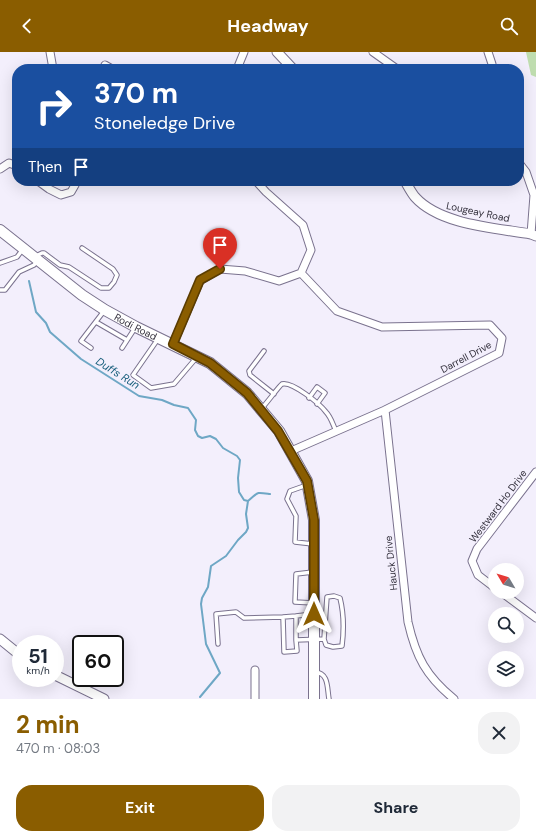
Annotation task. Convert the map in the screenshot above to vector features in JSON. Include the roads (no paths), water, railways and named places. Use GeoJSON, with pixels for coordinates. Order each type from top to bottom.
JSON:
{"type":"FeatureCollection","features":[{"type":"Feature","properties":{"kind":"main road","name":"Rodi Road"},"geometry":{"type":"LineString","coordinates":[[0,230],[82,295],[105,310],[136,327],[210,363],[247,393],[278,431],[291,451],[307,481],[314,520],[314,699]]}},
{"type":"Feature","properties":{"kind":"street"},"geometry":{"type":"LineString","coordinates":[[50,52],[52,64]]}},
{"type":"Feature","properties":{"kind":"street"},"geometry":{"type":"LineString","coordinates":[[239,64],[244,52]]}},
{"type":"Feature","properties":{"kind":"street"},"geometry":{"type":"LineString","coordinates":[[277,52],[288,64]]}},
{"type":"Feature","properties":{"kind":"street"},"geometry":{"type":"LineString","coordinates":[[373,52],[390,64]]}},
{"type":"Feature","properties":{"kind":"street"},"geometry":{"type":"LineString","coordinates":[[488,52],[492,64]]}},
{"type":"Feature","properties":{"kind":"street"},"geometry":{"type":"LineString","coordinates":[[0,168],[9,163],[12,164]]}},
{"type":"Feature","properties":{"kind":"street"},"geometry":{"type":"LineString","coordinates":[[524,169],[534,195],[534,235]]}},
{"type":"Feature","properties":{"kind":"street"},"geometry":{"type":"LineString","coordinates":[[45,186],[61,195],[71,192],[74,186]]}},
{"type":"Feature","properties":{"kind":"street"},"geometry":{"type":"LineString","coordinates":[[173,344],[200,280],[220,269],[245,271],[279,281],[301,273],[311,250],[303,225],[261,186]]}},
{"type":"Feature","properties":{"kind":"street","name":"Lougeay Road"},"geometry":{"type":"LineString","coordinates":[[408,186],[415,197],[442,216],[478,225],[534,235]]}},
{"type":"Feature","properties":{"kind":"street","name":"Darrell Drive"},"geometry":{"type":"LineString","coordinates":[[291,451],[385,410],[500,353],[502,338],[490,325],[382,327],[337,311],[301,273]]}},
{"type":"Feature","properties":{"kind":"street","name":"Hauck Drive"},"geometry":{"type":"LineString","coordinates":[[385,410],[408,622],[416,650],[423,664],[440,687],[454,699]]}},
{"type":"Feature","properties":{"kind":"street","name":"Westward Ho Drive"},"geometry":{"type":"LineString","coordinates":[[488,583],[478,575],[472,561],[478,550],[536,472]]}},
{"type":"Feature","properties":{"kind":"street"},"geometry":{"type":"LineString","coordinates":[[510,599],[536,618]]}},
{"type":"Feature","properties":{"kind":"street"},"geometry":{"type":"LineString","coordinates":[[0,639],[12,649]]}},
{"type":"Feature","properties":{"kind":"street"},"geometry":{"type":"LineString","coordinates":[[255,670],[255,699]]}},
{"type":"Feature","properties":{"kind":"street"},"geometry":{"type":"LineString","coordinates":[[64,679],[104,699]]}},
{"type":"Feature","properties":{"kind":"lane"},"geometry":{"type":"LineString","coordinates":[[0,263],[16,257],[23,248]]}},
{"type":"Feature","properties":{"kind":"lane"},"geometry":{"type":"LineString","coordinates":[[0,290],[5,290],[20,272],[34,265],[36,259],[42,253],[60,265],[69,267],[101,288],[109,288],[117,275],[113,269],[82,248]]}},
{"type":"Feature","properties":{"kind":"lane"},"geometry":{"type":"LineString","coordinates":[[91,348],[81,341],[105,310]]}},
{"type":"Feature","properties":{"kind":"lane"},"geometry":{"type":"LineString","coordinates":[[96,322],[127,340]]}},
{"type":"Feature","properties":{"kind":"lane"},"geometry":{"type":"LineString","coordinates":[[122,348],[136,327]]}},
{"type":"Feature","properties":{"kind":"lane"},"geometry":{"type":"LineString","coordinates":[[158,338],[133,375],[152,388],[174,384],[198,356]]}},
{"type":"Feature","properties":{"kind":"lane"},"geometry":{"type":"LineString","coordinates":[[264,351],[249,372],[250,375],[274,394]]}},
{"type":"Feature","properties":{"kind":"lane"},"geometry":{"type":"LineString","coordinates":[[261,409],[279,386],[282,384],[290,384],[326,412],[336,431]]}},
{"type":"Feature","properties":{"kind":"lane"},"geometry":{"type":"LineString","coordinates":[[309,398],[317,387],[325,393],[317,404]]}},
{"type":"Feature","properties":{"kind":"lane"},"geometry":{"type":"LineString","coordinates":[[307,485],[290,491],[287,499],[296,516],[295,542],[314,544]]}},
{"type":"Feature","properties":{"kind":"lane"},"geometry":{"type":"LineString","coordinates":[[314,572],[296,574],[295,602],[314,603]]}},
{"type":"Feature","properties":{"kind":"lane"},"geometry":{"type":"LineString","coordinates":[[327,596],[334,596],[340,598],[343,608],[342,646],[326,645],[324,639],[327,596]]}},
{"type":"Feature","properties":{"kind":"lane"},"geometry":{"type":"LineString","coordinates":[[218,644],[216,614],[236,612],[244,618],[283,617],[314,614]]}},
{"type":"Feature","properties":{"kind":"lane"},"geometry":{"type":"LineString","coordinates":[[283,617],[284,652],[297,652],[296,616]]}},
{"type":"Feature","properties":{"kind":"lane"},"geometry":{"type":"LineString","coordinates":[[296,640],[324,639]]}},
{"type":"Feature","properties":{"kind":"lane"},"geometry":{"type":"LineString","coordinates":[[314,672],[320,672],[325,676],[329,699]]}},
{"type":"Feature","properties":{"kind":"waterway","name":"Duffs Run"},"geometry":{"type":"LineString","coordinates":[[29,281],[36,312],[46,323],[50,332],[81,359],[139,396],[162,400],[174,405],[188,408],[196,420],[195,430],[198,436],[202,438],[210,436],[216,439],[223,448],[237,456],[240,460],[238,478],[239,492],[244,500],[248,501],[258,493],[270,494]]}},
{"type":"Feature","properties":{"kind":"waterway"},"geometry":{"type":"LineString","coordinates":[[200,697],[220,673],[206,644],[201,604],[202,598],[208,587],[211,566],[226,556],[248,528],[246,514],[248,501]]}}]}
